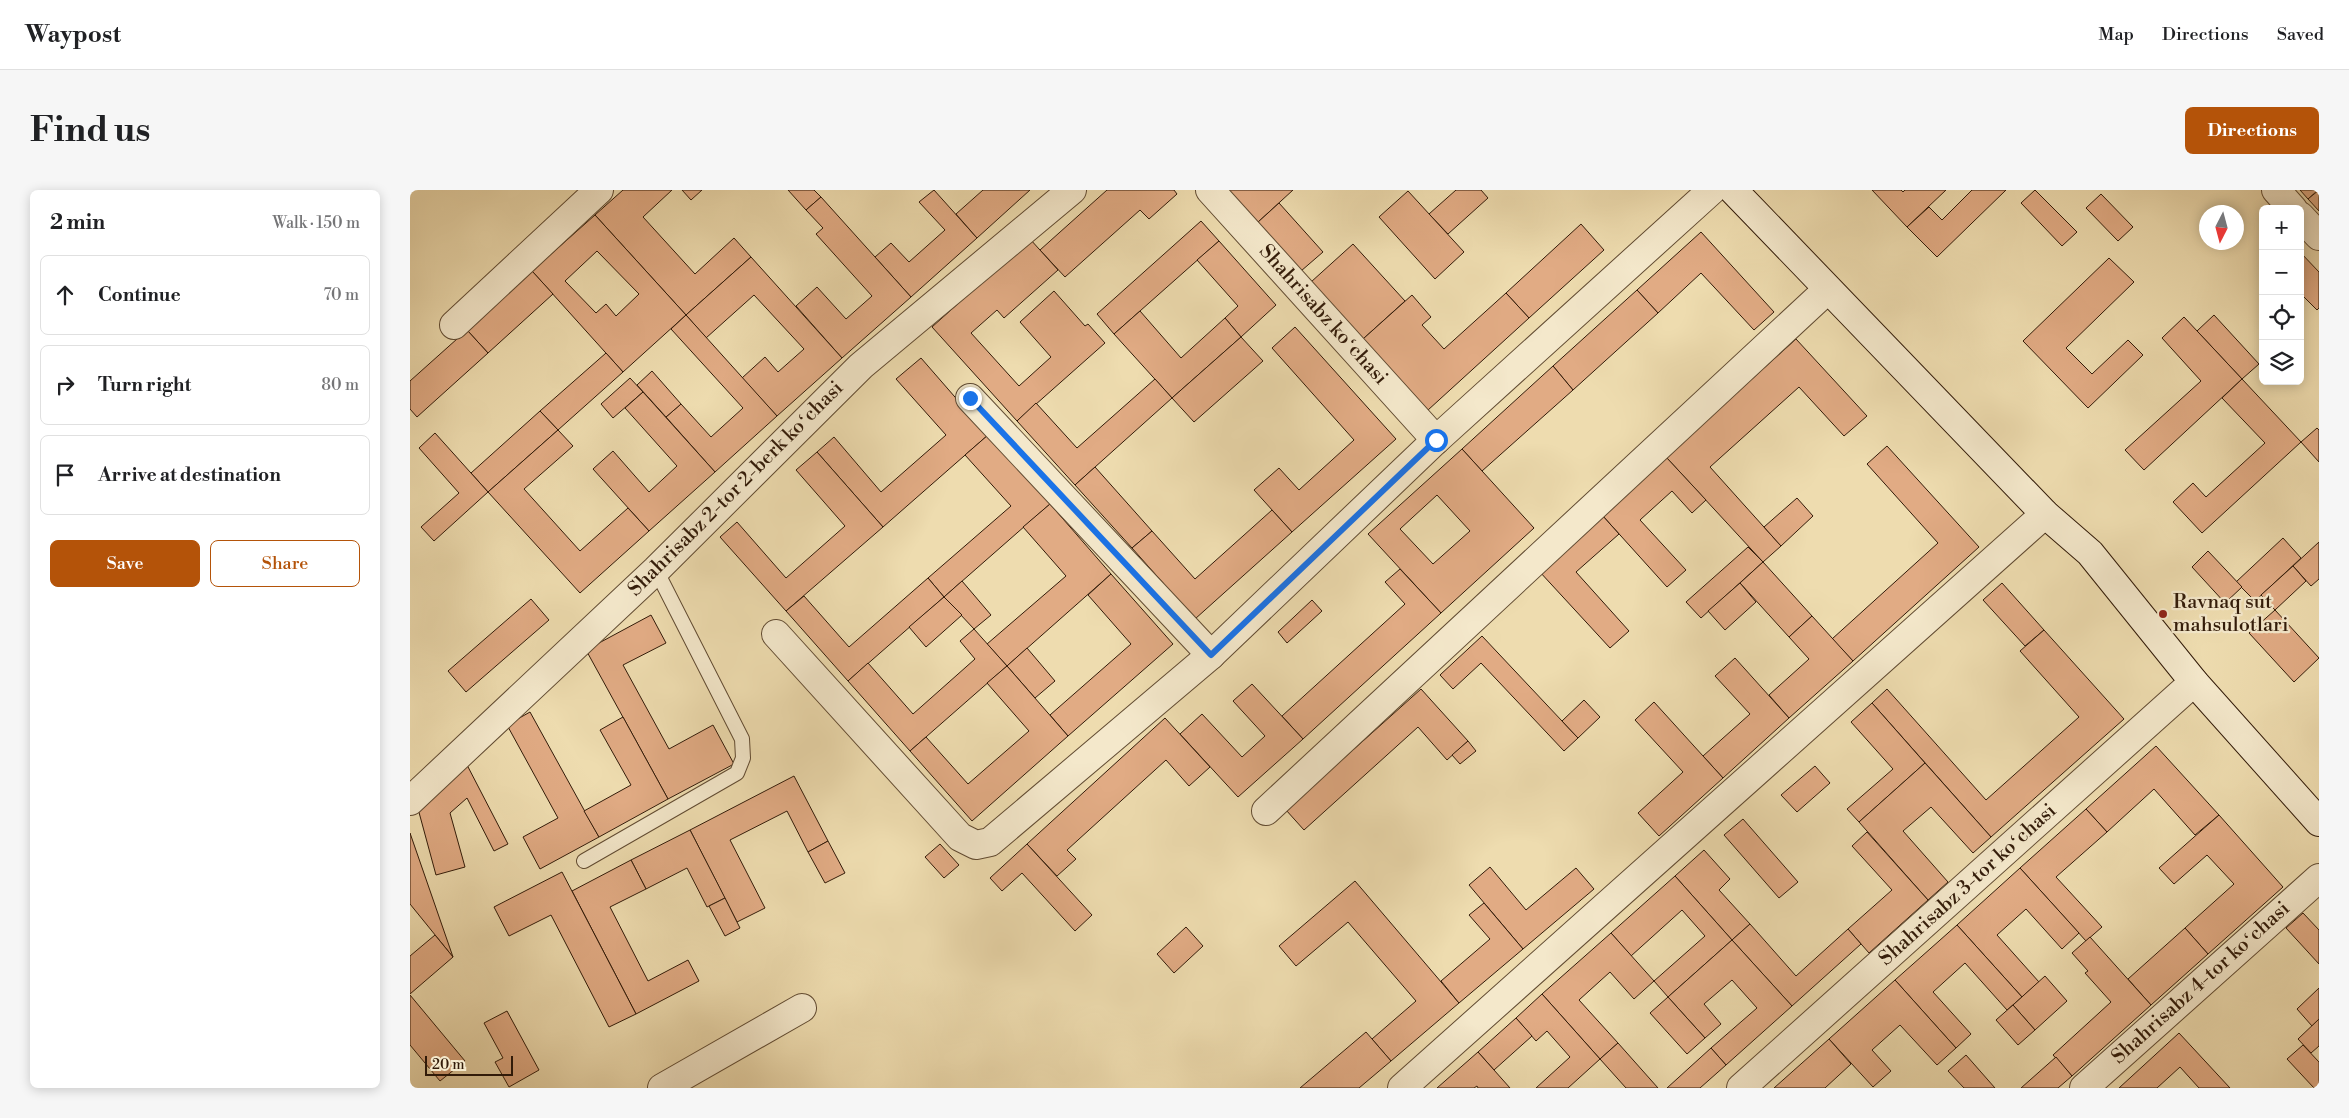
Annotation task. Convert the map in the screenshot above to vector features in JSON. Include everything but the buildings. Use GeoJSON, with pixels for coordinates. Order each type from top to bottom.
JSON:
{"type":"FeatureCollection","features":[{"type":"Feature","properties":{"kind":"street"},"geometry":{"type":"LineString","coordinates":[[454,325],[599,190]]}},
{"type":"Feature","properties":{"kind":"street","name":"Shahrisabz 2-tor 2-berk koʻchasi"},"geometry":{"type":"LineString","coordinates":[[413,793],[656,570],[861,366],[1072,190]]}},
{"type":"Feature","properties":{"kind":"street","name":"Shahrisabz koʻchasi"},"geometry":{"type":"LineString","coordinates":[[1210,190],[1436,440]]}},
{"type":"Feature","properties":{"kind":"street"},"geometry":{"type":"LineString","coordinates":[[776,634],[960,838],[976,845],[990,842],[1211,655],[1436,440],[1712,190]]}},
{"type":"Feature","properties":{"kind":"street"},"geometry":{"type":"LineString","coordinates":[[1733,190],[1827,290],[2045,514],[2090,553],[2194,682],[2319,822]]}},
{"type":"Feature","properties":{"kind":"street"},"geometry":{"type":"LineString","coordinates":[[2276,190],[2289,205]]}},
{"type":"Feature","properties":{"kind":"street"},"geometry":{"type":"LineString","coordinates":[[2304,220],[2319,236]]}},
{"type":"Feature","properties":{"kind":"street"},"geometry":{"type":"LineString","coordinates":[[1266,811],[1827,290]]}},
{"type":"Feature","properties":{"kind":"street"},"geometry":{"type":"LineString","coordinates":[[970,398],[1211,655]]}},
{"type":"Feature","properties":{"kind":"street"},"geometry":{"type":"LineString","coordinates":[[1402,1088],[2045,514]]}},
{"type":"Feature","properties":{"kind":"street","name":"Shahrisabz 3-tor koʻchasi"},"geometry":{"type":"LineString","coordinates":[[1741,1088],[2194,682]]}},
{"type":"Feature","properties":{"kind":"street","name":"Shahrisabz 4-tor koʻchasi"},"geometry":{"type":"LineString","coordinates":[[2084,1088],[2319,878]]}},
{"type":"Feature","properties":{"kind":"street"},"geometry":{"type":"LineString","coordinates":[[662,1088],[802,1008]]}},
{"type":"Feature","properties":{"kind":"lane"},"geometry":{"type":"LineString","coordinates":[[584,860],[738,773],[743,758],[742,739],[656,570]]}},
{"type":"Feature","properties":{"kind":"place","name":"Ravnaq sut mahsulotlari"},"geometry":{"type":"Point","coordinates":[2163,614]}},
{"type":"Feature","properties":{"kind":"route"},"geometry":{"type":"LineString","coordinates":[[970,398],[1211,655],[1436,440]]}}]}
